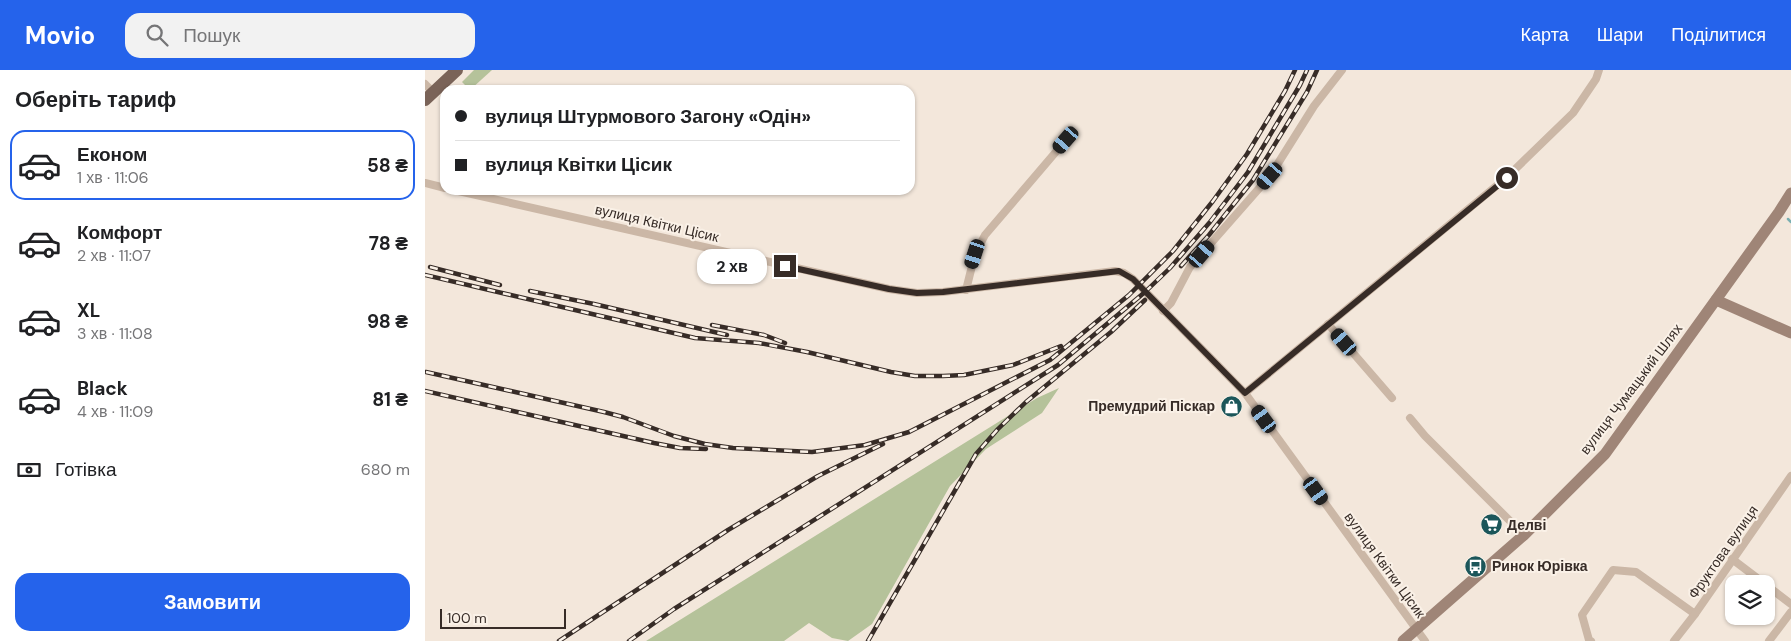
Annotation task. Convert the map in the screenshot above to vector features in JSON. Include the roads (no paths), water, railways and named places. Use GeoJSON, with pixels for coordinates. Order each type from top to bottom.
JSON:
{"type":"FeatureCollection","features":[{"type":"Feature","properties":{"kind":"main road"},"geometry":{"type":"LineString","coordinates":[[428,92],[457,70]]}},
{"type":"Feature","properties":{"kind":"main road","name":"вулиця Чумацький Шлях"},"geometry":{"type":"LineString","coordinates":[[1403,641],[1524,535],[1605,454],[1791,193]]}},
{"type":"Feature","properties":{"kind":"main road"},"geometry":{"type":"LineString","coordinates":[[1716,300],[1791,332]]}},
{"type":"Feature","properties":{"kind":"street"},"geometry":{"type":"LineString","coordinates":[[1163,310],[1171,303],[1190,267],[1270,176],[1314,106],[1342,70]]}},
{"type":"Feature","properties":{"kind":"street"},"geometry":{"type":"LineString","coordinates":[[1245,393],[1507,178],[1573,113],[1596,79],[1599,70]]}},
{"type":"Feature","properties":{"kind":"street"},"geometry":{"type":"LineString","coordinates":[[966,290],[975,254],[985,235],[1066,140]]}},
{"type":"Feature","properties":{"kind":"street"},"geometry":{"type":"LineString","coordinates":[[425,183],[440,187]]}},
{"type":"Feature","properties":{"kind":"street","name":"вулиця Квітки Цісик"},"geometry":{"type":"LineString","coordinates":[[476,195],[889,289],[917,293],[966,290],[1119,271],[1133,279],[1245,393],[1425,641]]}},
{"type":"Feature","properties":{"kind":"street"},"geometry":{"type":"LineString","coordinates":[[1328,324],[1392,398]]}},
{"type":"Feature","properties":{"kind":"street"},"geometry":{"type":"LineString","coordinates":[[1410,418],[1425,436],[1524,535]]}},
{"type":"Feature","properties":{"kind":"street","name":"Фруктова вулиця"},"geometry":{"type":"LineString","coordinates":[[1674,641],[1695,614],[1791,476]]}},
{"type":"Feature","properties":{"kind":"street"},"geometry":{"type":"LineString","coordinates":[[1732,559],[1753,575]]}},
{"type":"Feature","properties":{"kind":"street"},"geometry":{"type":"LineString","coordinates":[[1591,641],[1582,615],[1613,570],[1636,572],[1695,614]]}},
{"type":"Feature","properties":{"kind":"street"},"geometry":{"type":"LineString","coordinates":[[1775,592],[1791,604]]}},
{"type":"Feature","properties":{"kind":"street"},"geometry":{"type":"LineString","coordinates":[[1769,641],[1791,612]]}},
{"type":"Feature","properties":{"kind":"waterway"},"geometry":{"type":"LineString","coordinates":[[1788,219],[1791,222]]}},
{"type":"Feature","properties":{"kind":"railway"},"geometry":{"type":"LineString","coordinates":[[426,372],[604,412],[674,436],[705,444],[733,448],[812,452],[865,445],[909,432],[1050,360],[1129,295],[1173,251],[1213,201],[1247,154],[1285,91],[1295,70]]}},
{"type":"Feature","properties":{"kind":"railway"},"geometry":{"type":"LineString","coordinates":[[629,641],[674,609],[1058,365],[1145,292],[1170,268],[1210,222],[1248,172],[1307,70]]}},
{"type":"Feature","properties":{"kind":"railway"},"geometry":{"type":"LineString","coordinates":[[1181,266],[1209,235],[1253,180],[1307,92],[1317,70]]}},
{"type":"Feature","properties":{"kind":"railway"},"geometry":{"type":"LineString","coordinates":[[430,267],[500,285]]}},
{"type":"Feature","properties":{"kind":"railway"},"geometry":{"type":"LineString","coordinates":[[425,275],[695,338],[759,343],[915,376],[964,375],[1013,365],[1061,346]]}},
{"type":"Feature","properties":{"kind":"railway"},"geometry":{"type":"LineString","coordinates":[[530,291],[727,335]]}},
{"type":"Feature","properties":{"kind":"railway"},"geometry":{"type":"LineString","coordinates":[[868,641],[976,454],[1026,402],[1111,332],[1145,300]]}},
{"type":"Feature","properties":{"kind":"railway"},"geometry":{"type":"LineString","coordinates":[[712,325],[764,335],[785,343]]}},
{"type":"Feature","properties":{"kind":"railway"},"geometry":{"type":"LineString","coordinates":[[425,391],[654,443],[680,448],[706,449]]}},
{"type":"Feature","properties":{"kind":"railway"},"geometry":{"type":"LineString","coordinates":[[559,641],[728,530],[818,476],[883,444]]}},
{"type":"Feature","properties":{"kind":"place","name":"Премудрий Піскар"},"geometry":{"type":"Point","coordinates":[1231,406]}},
{"type":"Feature","properties":{"kind":"place","name":"Делві"},"geometry":{"type":"Point","coordinates":[1491,525]}},
{"type":"Feature","properties":{"kind":"place","name":"Ринок Юрівка"},"geometry":{"type":"Point","coordinates":[1476,566]}}]}
